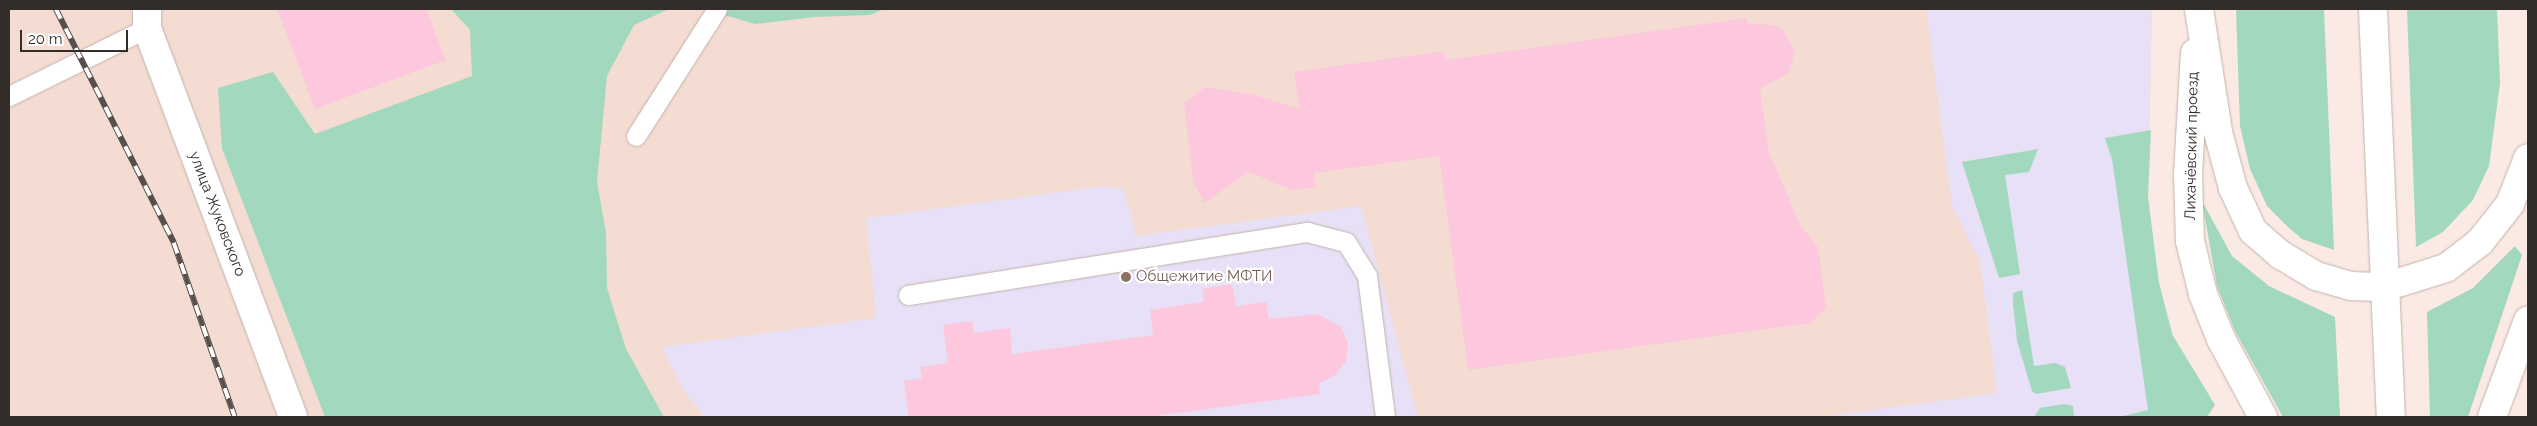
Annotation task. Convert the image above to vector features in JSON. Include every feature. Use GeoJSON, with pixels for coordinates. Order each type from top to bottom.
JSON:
{"type":"FeatureCollection","features":[{"type":"Feature","properties":{"kind":"main road"},"geometry":{"type":"LineString","coordinates":[[2199,9],[2218,132],[2233,188],[2253,231],[2281,255],[2316,276],[2350,286],[2385,287],[2446,268],[2480,242],[2510,204],[2528,158]]}},
{"type":"Feature","properties":{"kind":"main road","name":"Лихачёвский проезд"},"geometry":{"type":"LineString","coordinates":[[2199,9],[2188,175],[2190,241],[2203,294],[2214,321],[2263,417]]}},
{"type":"Feature","properties":{"kind":"main road"},"geometry":{"type":"LineString","coordinates":[[2373,9],[2392,417]]}},
{"type":"Feature","properties":{"kind":"main road","name":"улица Жуковского"},"geometry":{"type":"LineString","coordinates":[[147,18],[293,417]]}},
{"type":"Feature","properties":{"kind":"main road"},"geometry":{"type":"LineString","coordinates":[[2492,417],[2528,320]]}},
{"type":"Feature","properties":{"kind":"lane"},"geometry":{"type":"LineString","coordinates":[[636,136],[717,9]]}},
{"type":"Feature","properties":{"kind":"lane"},"geometry":{"type":"LineString","coordinates":[[9,96],[147,18]]}},
{"type":"Feature","properties":{"kind":"lane"},"geometry":{"type":"LineString","coordinates":[[908,294],[1307,232],[1346,242],[1366,276],[1385,417]]}},
{"type":"Feature","properties":{"kind":"shaded area"},"geometry":{"type":"Polygon","coordinates":[[[9,9],[2152,9],[2148,197],[2159,283],[2196,417],[9,417],[9,9]]]}},
{"type":"Feature","properties":{"kind":"shaded area"},"geometry":{"type":"Polygon","coordinates":[[[1926,9],[2152,9],[2148,197],[2159,283],[2196,417],[1821,417],[1997,393],[1980,262],[1952,207],[1926,9]]]}},
{"type":"Feature","properties":{"kind":"shaded area","name":"Общежитие МФТИ"},"geometry":{"type":"Polygon","coordinates":[[[1105,186],[1124,189],[1136,236],[1361,206],[1417,414],[1421,417],[705,417],[682,389],[662,347],[876,318],[866,218],[1105,186]]]}},
{"type":"Feature","properties":{"kind":"green space"},"geometry":{"type":"Polygon","coordinates":[[[451,9],[669,9],[634,25],[607,76],[597,182],[606,233],[607,288],[626,349],[664,417],[325,417],[222,148],[218,88],[273,72],[315,134],[472,76],[470,30],[451,9]]]}},
{"type":"Feature","properties":{"kind":"green space"},"geometry":{"type":"Polygon","coordinates":[[[704,9],[884,9],[870,15],[815,17],[755,24],[704,9]]]}},
{"type":"Feature","properties":{"kind":"green space"},"geometry":{"type":"Polygon","coordinates":[[[2236,9],[2324,9],[2334,250],[2302,239],[2287,226],[2267,206],[2250,169],[2240,126],[2236,9]]]}},
{"type":"Feature","properties":{"kind":"green space"},"geometry":{"type":"Polygon","coordinates":[[[2407,9],[2497,9],[2500,83],[2489,166],[2473,200],[2443,232],[2416,247],[2407,9]]]}},
{"type":"Feature","properties":{"kind":"green space"},"geometry":{"type":"Polygon","coordinates":[[[2151,130],[2148,197],[2159,283],[2172,334],[2215,405],[2207,417],[2119,417],[2148,410],[2112,159],[2105,138],[2151,130]]]}},
{"type":"Feature","properties":{"kind":"green space"},"geometry":{"type":"Polygon","coordinates":[[[2038,149],[2029,172],[2005,175],[2020,274],[1999,278],[1962,162],[2038,149]]]}},
{"type":"Feature","properties":{"kind":"green space"},"geometry":{"type":"Polygon","coordinates":[[[2202,201],[2232,256],[2269,286],[2335,317],[2340,417],[2283,417],[2235,331],[2217,286],[2202,201]]]}},
{"type":"Feature","properties":{"kind":"green space"},"geometry":{"type":"Polygon","coordinates":[[[2515,246],[2522,255],[2468,417],[2430,417],[2427,312],[2473,288],[2515,246]]]}},
{"type":"Feature","properties":{"kind":"green space"},"geometry":{"type":"Polygon","coordinates":[[[2022,290],[2034,366],[2055,363],[2065,367],[2071,388],[2036,394],[2032,391],[2017,341],[2013,303],[2013,293],[2022,290]]]}},
{"type":"Feature","properties":{"kind":"green space"},"geometry":{"type":"Polygon","coordinates":[[[2064,404],[2073,406],[2074,417],[2034,417],[2040,408],[2064,404]]]}},
{"type":"Feature","properties":{"kind":"building"},"geometry":{"type":"Polygon","coordinates":[[[277,9],[426,9],[446,60],[315,109],[277,9]]]}},
{"type":"Feature","properties":{"kind":"building"},"geometry":{"type":"Polygon","coordinates":[[[1747,18],[1747,23],[1772,25],[1783,30],[1795,51],[1789,73],[1760,89],[1769,152],[1800,225],[1818,247],[1826,308],[1810,323],[1468,370],[1439,156],[1314,173],[1316,187],[1291,190],[1249,172],[1204,203],[1193,180],[1184,103],[1205,87],[1250,94],[1299,108],[1294,72],[1444,51],[1445,60],[1747,18]]]}},
{"type":"Feature","properties":{"kind":"building"},"geometry":{"type":"Polygon","coordinates":[[[1232,284],[1236,306],[1266,302],[1269,319],[1318,314],[1341,327],[1348,343],[1346,361],[1335,375],[1319,384],[1320,394],[1147,417],[909,417],[904,381],[922,378],[920,367],[948,363],[943,325],[972,321],[974,333],[1010,328],[1012,354],[1153,335],[1150,310],[1204,302],[1202,289],[1232,284]]]}},
{"type":"Feature","properties":{"kind":"railway"},"geometry":{"type":"LineString","coordinates":[[56,9],[174,243],[235,417]]}},
{"type":"Feature","properties":{"kind":"place","name":"Общежитие МФТИ"},"geometry":{"type":"Point","coordinates":[1126,277]}}]}
